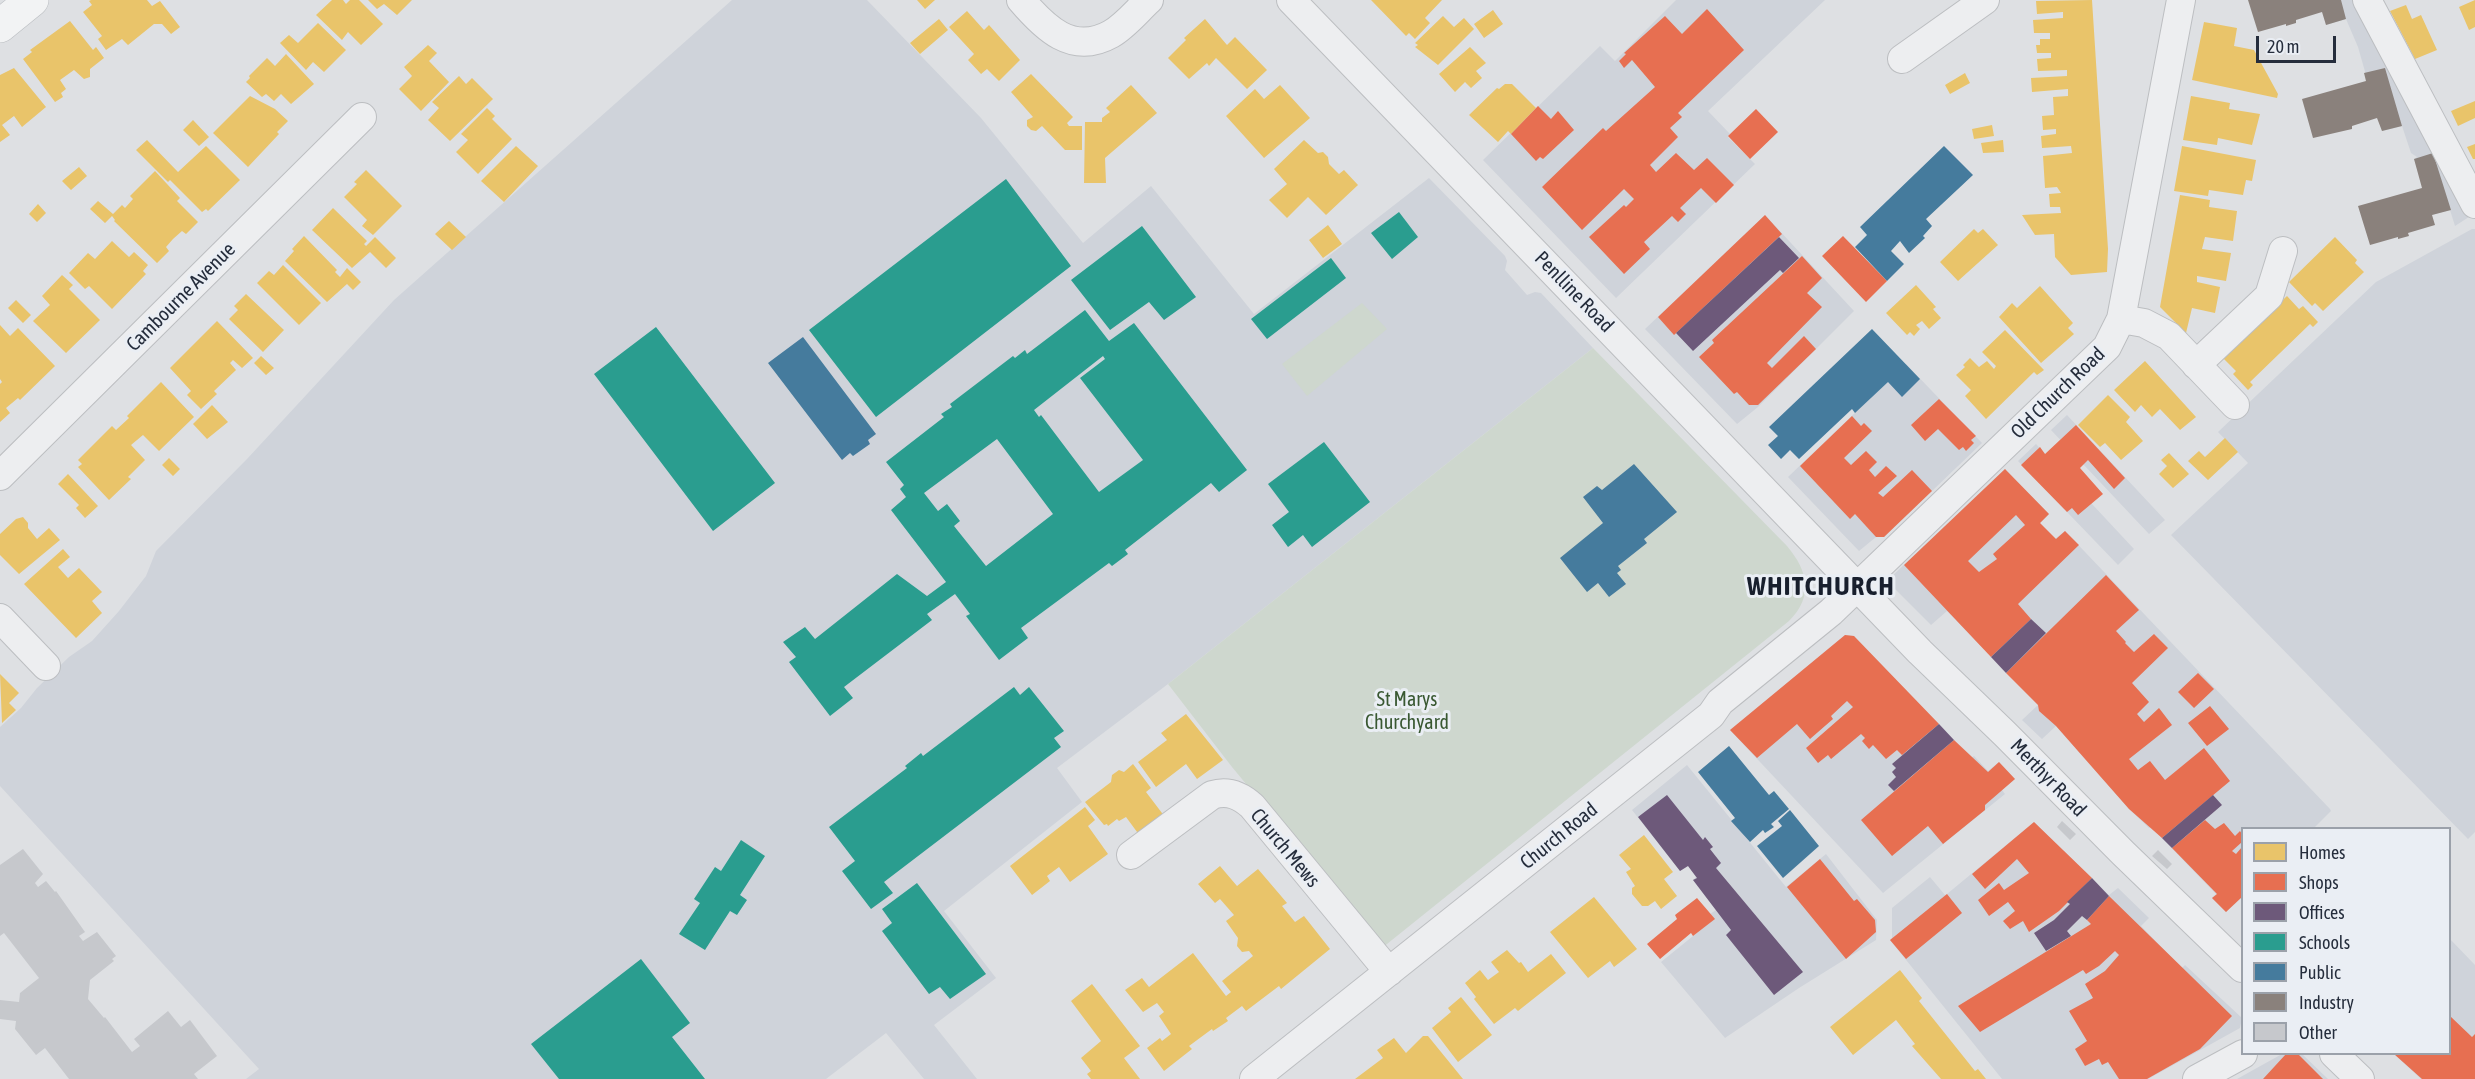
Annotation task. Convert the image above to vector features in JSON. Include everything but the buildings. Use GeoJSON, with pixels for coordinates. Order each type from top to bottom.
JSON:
{"type":"FeatureCollection","features":[{"type":"Feature","properties":{"kind":"main road"},"geometry":{"type":"LineString","coordinates":[[0,26],[32,0]]}},
{"type":"Feature","properties":{"kind":"street"},"geometry":{"type":"LineString","coordinates":[[1021,0],[1039,21],[1056,35],[1062,38],[1087,41],[1112,34],[1149,0]]}},
{"type":"Feature","properties":{"kind":"street"},"geometry":{"type":"LineString","coordinates":[[1902,59],[1985,0]]}},
{"type":"Feature","properties":{"kind":"street","name":"Old Church Road"},"geometry":{"type":"LineString","coordinates":[[1856,586],[2101,353],[2114,336],[2121,319],[2181,0]]}},
{"type":"Feature","properties":{"kind":"street"},"geometry":{"type":"LineString","coordinates":[[2367,0],[2475,204]]}},
{"type":"Feature","properties":{"kind":"street","name":"Penlline Road"},"geometry":{"type":"LineString","coordinates":[[1295,1],[1856,586]]}},
{"type":"Feature","properties":{"kind":"street","name":"Cambourne Avenue"},"geometry":{"type":"LineString","coordinates":[[0,476],[362,117]]}},
{"type":"Feature","properties":{"kind":"street"},"geometry":{"type":"LineString","coordinates":[[2196,365],[2269,296],[2283,251]]}},
{"type":"Feature","properties":{"kind":"street"},"geometry":{"type":"LineString","coordinates":[[2121,319],[2144,323],[2169,336],[2235,405]]}},
{"type":"Feature","properties":{"kind":"street","name":"Merthyr Road"},"geometry":{"type":"LineString","coordinates":[[1856,586],[2123,853],[2241,967]]}},
{"type":"Feature","properties":{"kind":"street","name":"Church Road"},"geometry":{"type":"LineString","coordinates":[[1254,1079],[1711,714],[1720,702],[1831,612],[1856,586]]}},
{"type":"Feature","properties":{"kind":"street"},"geometry":{"type":"LineString","coordinates":[[0,618],[46,666]]}},
{"type":"Feature","properties":{"kind":"street","name":"Church Mews"},"geometry":{"type":"LineString","coordinates":[[1131,855],[1212,795],[1221,792],[1241,797],[1252,806],[1389,972]]}},
{"type":"Feature","properties":{"kind":"street"},"geometry":{"type":"LineString","coordinates":[[2197,1079],[2241,1054]]}},
{"type":"Feature","properties":{"kind":"street"},"geometry":{"type":"LineString","coordinates":[[2336,1055],[2360,1079]]}},
{"type":"Feature","properties":{"kind":"shaded area"},"geometry":{"type":"Polygon","coordinates":[[[732,0],[867,0],[981,118],[1083,243],[1151,186],[1254,314],[1429,178],[1505,256],[1507,261],[1505,270],[1527,295],[1535,292],[1541,293],[1593,348],[1168,684],[1057,768],[1082,802],[944,911],[996,978],[934,1025],[977,1079],[924,1079],[886,1033],[826,1079],[246,1079],[259,1069],[0,786],[0,727],[69,657],[92,641],[146,576],[156,551],[247,459],[394,300],[732,0]]]}},
{"type":"Feature","properties":{"kind":"shaded area"},"geometry":{"type":"Polygon","coordinates":[[[1676,0],[1825,0],[1708,111],[1730,134],[1728,137],[1755,164],[1616,298],[1483,160],[1600,46],[1615,61],[1676,0]]]}},
{"type":"Feature","properties":{"kind":"shaded area"},"geometry":{"type":"Polygon","coordinates":[[[2320,0],[2355,0],[2472,215],[2455,226],[2450,210],[2432,215],[2414,159],[2417,157],[2411,153],[2402,126],[2382,131],[2358,47],[2346,19],[2326,25],[2320,0]]]}},
{"type":"Feature","properties":{"kind":"shaded area"},"geometry":{"type":"Polygon","coordinates":[[[1765,215],[1854,311],[1758,407],[1737,424],[1645,329],[1765,215]]]}},
{"type":"Feature","properties":{"kind":"shaded area"},"geometry":{"type":"Polygon","coordinates":[[[2475,229],[2475,832],[2468,839],[2171,535],[2248,463],[2218,432],[2376,282],[2475,229]]]}},
{"type":"Feature","properties":{"kind":"shaded area"},"geometry":{"type":"Polygon","coordinates":[[[1906,364],[1982,443],[1884,537],[1876,537],[1859,551],[1788,477],[1906,364]]]}},
{"type":"Feature","properties":{"kind":"shaded area"},"geometry":{"type":"Polygon","coordinates":[[[2067,415],[2165,520],[2149,534],[2051,430],[2067,415]]]}},
{"type":"Feature","properties":{"kind":"shaded area"},"geometry":{"type":"Polygon","coordinates":[[[2036,444],[2134,549],[2118,565],[2018,461],[2036,444]]]}},
{"type":"Feature","properties":{"kind":"shaded area"},"geometry":{"type":"Polygon","coordinates":[[[2005,469],[2049,514],[2040,523],[2055,539],[2065,531],[2331,811],[2315,827],[2241,827],[2241,898],[2226,912],[2212,898],[2216,894],[2151,827],[2149,828],[2129,809],[2056,726],[2042,739],[2022,720],[2038,705],[1947,611],[1931,625],[1887,581],[2005,469]]]}},
{"type":"Feature","properties":{"kind":"shaded area"},"geometry":{"type":"Polygon","coordinates":[[[1845,635],[1854,636],[1971,758],[1974,756],[1988,771],[1999,762],[2015,779],[2002,790],[2005,794],[1883,893],[1730,730],[1845,635]]]}},
{"type":"Feature","properties":{"kind":"shaded area"},"geometry":{"type":"Polygon","coordinates":[[[1687,765],[1786,887],[1826,854],[1877,920],[1876,940],[1725,1038],[1661,962],[1714,919],[1710,914],[1716,910],[1693,880],[1696,877],[1688,866],[1680,871],[1632,810],[1687,765]]]}},
{"type":"Feature","properties":{"kind":"shaded area"},"geometry":{"type":"Polygon","coordinates":[[[2034,822],[2109,895],[2118,888],[2149,918],[2141,926],[2182,968],[2185,965],[2241,1017],[2240,1028],[2148,1079],[2002,1079],[1890,940],[1892,938],[1892,908],[1930,877],[1945,895],[2034,822]]]}},
{"type":"Feature","properties":{"kind":"shaded area"},"geometry":{"type":"Polygon","coordinates":[[[2451,940],[2475,965],[2475,1079],[2421,1079],[2395,1055],[2451,1055],[2451,940]]]}},
{"type":"Feature","properties":{"kind":"shaded area"},"geometry":{"type":"Polygon","coordinates":[[[2280,1055],[2303,1055],[2328,1079],[2237,1079],[2280,1055]]]}},
{"type":"Feature","properties":{"kind":"green space"},"geometry":{"type":"Polygon","coordinates":[[[1362,303],[1387,329],[1307,396],[1282,364],[1362,303]]]}},
{"type":"Feature","properties":{"kind":"green space","name":"St Marys Churchyard"},"geometry":{"type":"Polygon","coordinates":[[[1593,348],[1787,546],[1800,565],[1803,574],[1805,593],[1802,602],[1789,621],[1382,948],[1232,767],[1168,684],[1593,348]]]}},
{"type":"Feature","properties":{"kind":"district","name":"WHITCHURCH"},"geometry":{"type":"Point","coordinates":[1821,587]}}]}
